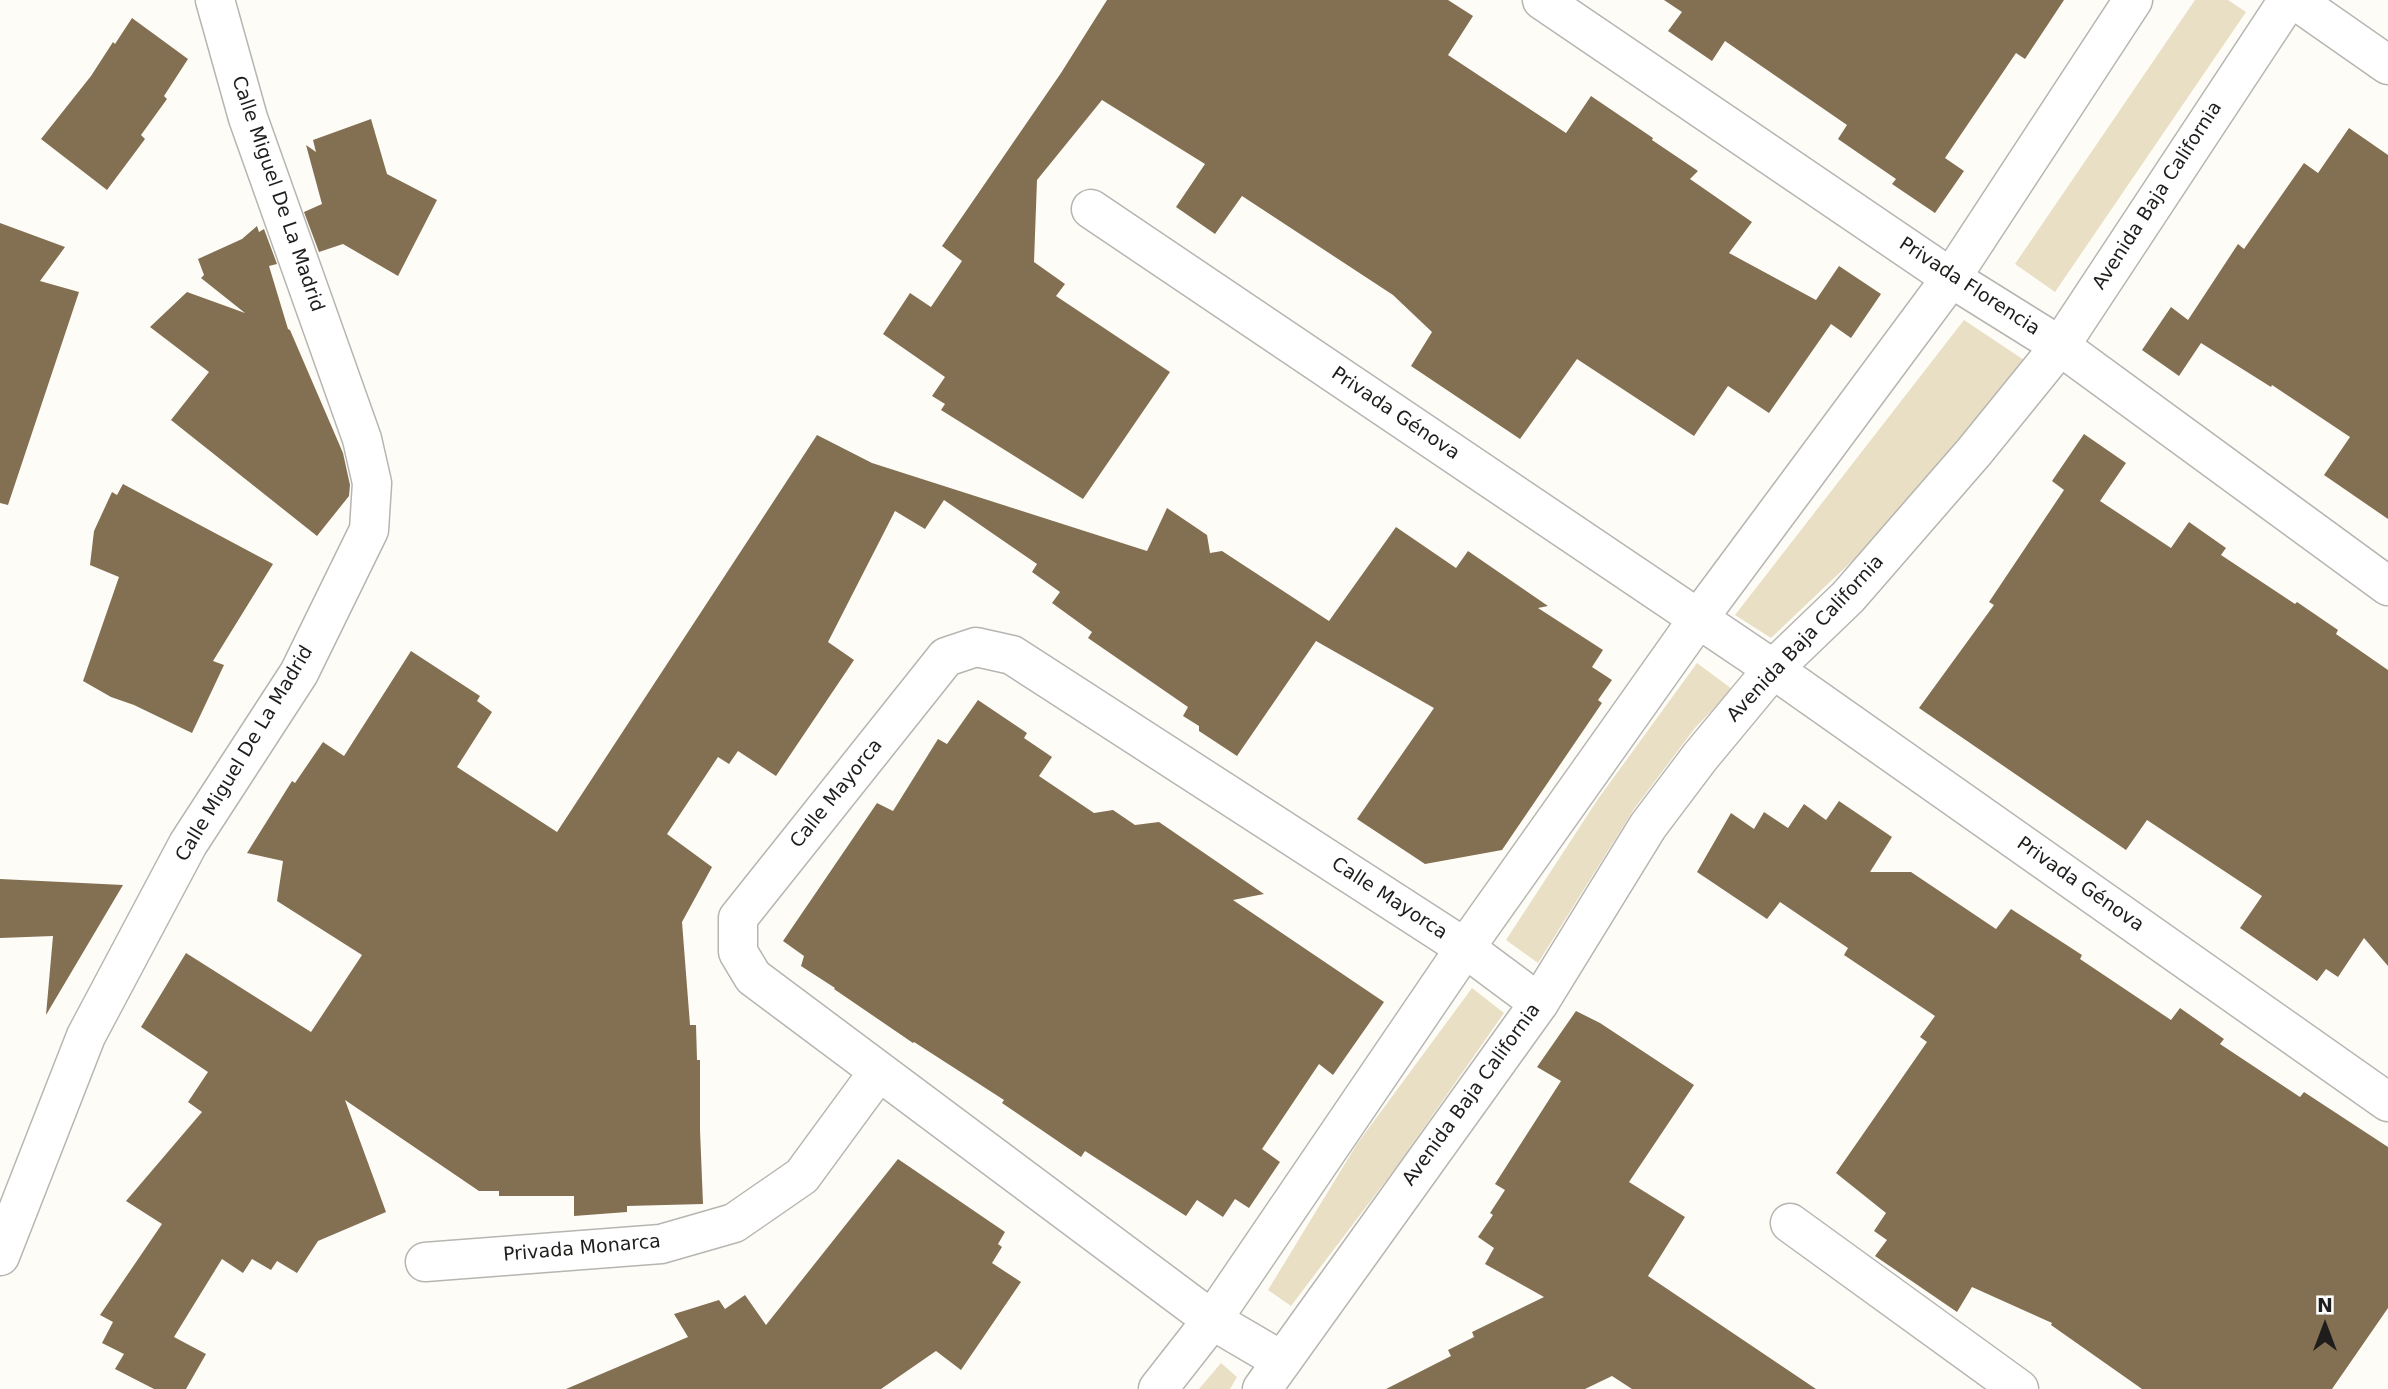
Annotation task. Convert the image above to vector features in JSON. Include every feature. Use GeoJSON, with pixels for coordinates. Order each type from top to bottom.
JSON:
{"type":"FeatureCollection","features":[{"type":"Feature","properties":{"kind":"street","name":"Calle Miguel De La Madrid"},"geometry":{"type":"LineString","coordinates":[[0,1256],[86,1036],[188,844],[299,673],[369,530],[372,483],[362,439],[248,118],[215,0]]}},
{"type":"Feature","properties":{"kind":"street","name":"Privada Florencia"},"geometry":{"type":"LineString","coordinates":[[1542,0],[1951,278],[2060,346],[2388,586]]}},
{"type":"Feature","properties":{"kind":"street"},"geometry":{"type":"LineString","coordinates":[[1158,1389],[1212,1320],[1465,948],[1698,619],[1951,278],[2133,0]]}},
{"type":"Feature","properties":{"kind":"street","name":"Avenida Baja California"},"geometry":{"type":"LineString","coordinates":[[1272,1375],[1539,1003],[1648,826],[1700,757],[1773,669],[1848,597],[1974,452],[2060,346],[2288,0]]}},
{"type":"Feature","properties":{"kind":"street"},"geometry":{"type":"LineString","coordinates":[[2295,0],[2388,65]]}},
{"type":"Feature","properties":{"kind":"street","name":"Privada Génova"},"geometry":{"type":"LineString","coordinates":[[1091,209],[1773,669],[2388,1102]]}},
{"type":"Feature","properties":{"kind":"street","name":"Calle Mayorca"},"geometry":{"type":"LineString","coordinates":[[1272,1375],[1212,1320],[753,977],[738,952],[738,918],[946,657],[976,646],[1012,655],[1465,948],[1539,1003]]}},
{"type":"Feature","properties":{"kind":"street","name":"Privada Monarca"},"geometry":{"type":"LineString","coordinates":[[425,1262],[661,1244],[734,1223],[802,1176],[879,1071]]}},
{"type":"Feature","properties":{"kind":"street"},"geometry":{"type":"LineString","coordinates":[[1790,1223],[2019,1389]]}},
{"type":"Feature","properties":{"kind":"shaded area"},"geometry":{"type":"Polygon","coordinates":[[[2195,0],[2228,0],[2246,12],[2055,292],[2015,264],[2195,0]]]}},
{"type":"Feature","properties":{"kind":"shaded area"},"geometry":{"type":"Polygon","coordinates":[[[1964,320],[2024,360],[1891,524],[1771,638],[1735,615],[1964,320]]]}},
{"type":"Feature","properties":{"kind":"shaded area"},"geometry":{"type":"Polygon","coordinates":[[[1697,663],[1732,689],[1695,728],[1634,809],[1538,963],[1506,940],[1598,799],[1697,663]]]}},
{"type":"Feature","properties":{"kind":"shaded area"},"geometry":{"type":"Polygon","coordinates":[[[1472,988],[1504,1013],[1397,1166],[1291,1306],[1268,1290],[1357,1144],[1472,988]]]}},
{"type":"Feature","properties":{"kind":"shaded area"},"geometry":{"type":"Polygon","coordinates":[[[1221,1363],[1237,1377],[1230,1389],[1199,1389],[1221,1363]]]}},
{"type":"Feature","properties":{"kind":"building"},"geometry":{"type":"Polygon","coordinates":[[[1107,0],[1448,0],[1473,16],[1448,55],[1566,133],[1591,96],[1653,138],[1652,140],[1698,171],[1690,179],[1752,222],[1729,253],[1816,300],[1839,266],[1881,294],[1851,338],[1831,324],[1769,413],[1728,386],[1694,436],[1577,359],[1520,439],[1411,366],[1432,332],[1393,295],[1242,196],[1215,234],[1176,207],[1205,164],[1102,100],[1037,180],[1034,262],[1065,284],[1056,296],[1170,372],[1083,499],[941,410],[945,404],[932,396],[945,377],[883,334],[910,293],[931,307],[962,261],[942,246],[1061,73],[1107,0]]]}},
{"type":"Feature","properties":{"kind":"building"},"geometry":{"type":"Polygon","coordinates":[[[1664,0],[2064,0],[2025,59],[2016,53],[1945,158],[1964,171],[1935,213],[1892,184],[1896,179],[1838,139],[1847,125],[1725,41],[1712,61],[1668,31],[1682,12],[1664,0]]]}},
{"type":"Feature","properties":{"kind":"building"},"geometry":{"type":"Polygon","coordinates":[[[132,18],[188,59],[164,96],[167,99],[141,135],[145,139],[107,190],[41,139],[132,18]]]}},
{"type":"Feature","properties":{"kind":"building"},"geometry":{"type":"Polygon","coordinates":[[[371,119],[387,174],[437,200],[398,276],[343,244],[319,252],[304,212],[322,204],[306,145],[316,152],[313,140],[371,119]]]}},
{"type":"Feature","properties":{"kind":"building"},"geometry":{"type":"Polygon","coordinates":[[[2349,128],[2388,155],[2388,519],[2324,475],[2350,437],[2272,385],[2271,387],[2201,343],[2179,376],[2142,350],[2171,307],[2188,320],[2238,244],[2244,249],[2304,163],[2318,173],[2349,128]]]}},
{"type":"Feature","properties":{"kind":"building"},"geometry":{"type":"Polygon","coordinates":[[[0,223],[65,247],[40,281],[79,292],[8,505],[0,503],[0,223]]]}},
{"type":"Feature","properties":{"kind":"building"},"geometry":{"type":"Polygon","coordinates":[[[257,226],[259,232],[264,229],[277,264],[269,266],[288,329],[343,453],[350,485],[349,496],[317,536],[171,420],[209,372],[150,327],[187,292],[245,313],[201,278],[204,275],[198,259],[242,239],[257,226]]]}},
{"type":"Feature","properties":{"kind":"building"},"geometry":{"type":"Polygon","coordinates":[[[2084,434],[2126,463],[2100,501],[2171,548],[2189,522],[2226,548],[2221,555],[2338,630],[2336,634],[2388,670],[2388,966],[2364,938],[2338,977],[2326,969],[2317,981],[2240,928],[2262,896],[2147,820],[2126,850],[1919,708],[1994,605],[1989,602],[2064,490],[2052,481],[2084,434]]]}},
{"type":"Feature","properties":{"kind":"building"},"geometry":{"type":"Polygon","coordinates":[[[817,435],[872,463],[1147,551],[1167,508],[1207,535],[1210,553],[1222,551],[1329,621],[1396,527],[1456,568],[1468,551],[1548,606],[1538,608],[1603,650],[1592,667],[1612,680],[1598,700],[1602,703],[1502,850],[1425,864],[1357,819],[1434,708],[1316,641],[1237,756],[1199,731],[1199,726],[1183,716],[1188,707],[1088,638],[1092,632],[1052,603],[1060,592],[1032,572],[1037,564],[944,500],[925,529],[895,511],[828,642],[854,660],[776,776],[738,751],[729,764],[718,757],[667,834],[712,867],[682,922],[690,1025],[696,1025],[697,1060],[700,1060],[703,1204],[627,1206],[627,1212],[574,1216],[574,1196],[499,1196],[499,1191],[479,1191],[345,1100],[386,1212],[318,1241],[297,1273],[277,1261],[271,1270],[252,1259],[243,1273],[222,1259],[174,1337],[206,1354],[186,1389],[154,1389],[115,1369],[124,1354],[102,1343],[113,1322],[100,1315],[162,1224],[126,1201],[202,1112],[188,1102],[208,1072],[141,1027],[186,953],[311,1032],[362,955],[277,901],[283,861],[247,853],[292,781],[295,783],[323,742],[344,756],[411,651],[480,696],[477,701],[492,712],[457,767],[557,832],[817,435]]]}},
{"type":"Feature","properties":{"kind":"building"},"geometry":{"type":"Polygon","coordinates":[[[123,484],[273,564],[213,661],[224,665],[192,733],[111,697],[83,681],[119,577],[90,565],[94,531],[112,492],[117,495],[123,484]]]}},
{"type":"Feature","properties":{"kind":"building"},"geometry":{"type":"Polygon","coordinates":[[[978,700],[1027,733],[1024,738],[1052,757],[1039,776],[1094,813],[1113,810],[1135,825],[1159,822],[1264,894],[1233,900],[1384,1002],[1333,1075],[1319,1064],[1262,1149],[1280,1162],[1249,1208],[1235,1199],[1223,1217],[1197,1200],[1186,1216],[1085,1151],[1081,1157],[1002,1103],[1004,1100],[913,1043],[801,966],[804,956],[783,941],[877,803],[893,811],[938,739],[947,744],[978,700]]]}},
{"type":"Feature","properties":{"kind":"building"},"geometry":{"type":"Polygon","coordinates":[[[1839,801],[1892,837],[1870,872],[1911,872],[1996,929],[2011,909],[2082,955],[2080,959],[2171,1020],[2180,1008],[2224,1039],[2220,1044],[2300,1097],[2304,1092],[2388,1147],[2388,1308],[2332,1389],[2142,1389],[2051,1325],[2052,1323],[1972,1287],[1957,1312],[1875,1256],[1887,1240],[1874,1231],[1886,1213],[1836,1173],[1927,1042],[1920,1037],[1935,1016],[1844,955],[1848,948],[1780,902],[1767,919],[1697,872],[1731,813],[1754,829],[1764,812],[1788,828],[1804,804],[1826,820],[1839,801]]]}},
{"type":"Feature","properties":{"kind":"building"},"geometry":{"type":"Polygon","coordinates":[[[0,879],[123,885],[46,1015],[53,936],[0,938],[0,879]]]}},
{"type":"Feature","properties":{"kind":"building"},"geometry":{"type":"Polygon","coordinates":[[[1576,1011],[1600,1023],[1694,1085],[1629,1182],[1685,1217],[1648,1276],[1816,1389],[1632,1389],[1612,1376],[1585,1389],[1386,1389],[1451,1356],[1448,1350],[1474,1337],[1472,1332],[1544,1297],[1485,1264],[1494,1248],[1478,1237],[1505,1190],[1495,1184],[1561,1081],[1537,1067],[1576,1011]]]}},
{"type":"Feature","properties":{"kind":"building"},"geometry":{"type":"Polygon","coordinates":[[[898,1159],[1005,1232],[998,1244],[1002,1247],[992,1263],[1021,1282],[961,1370],[936,1351],[881,1389],[566,1389],[688,1337],[674,1314],[719,1300],[725,1309],[745,1295],[766,1325],[898,1159]]]}}]}
